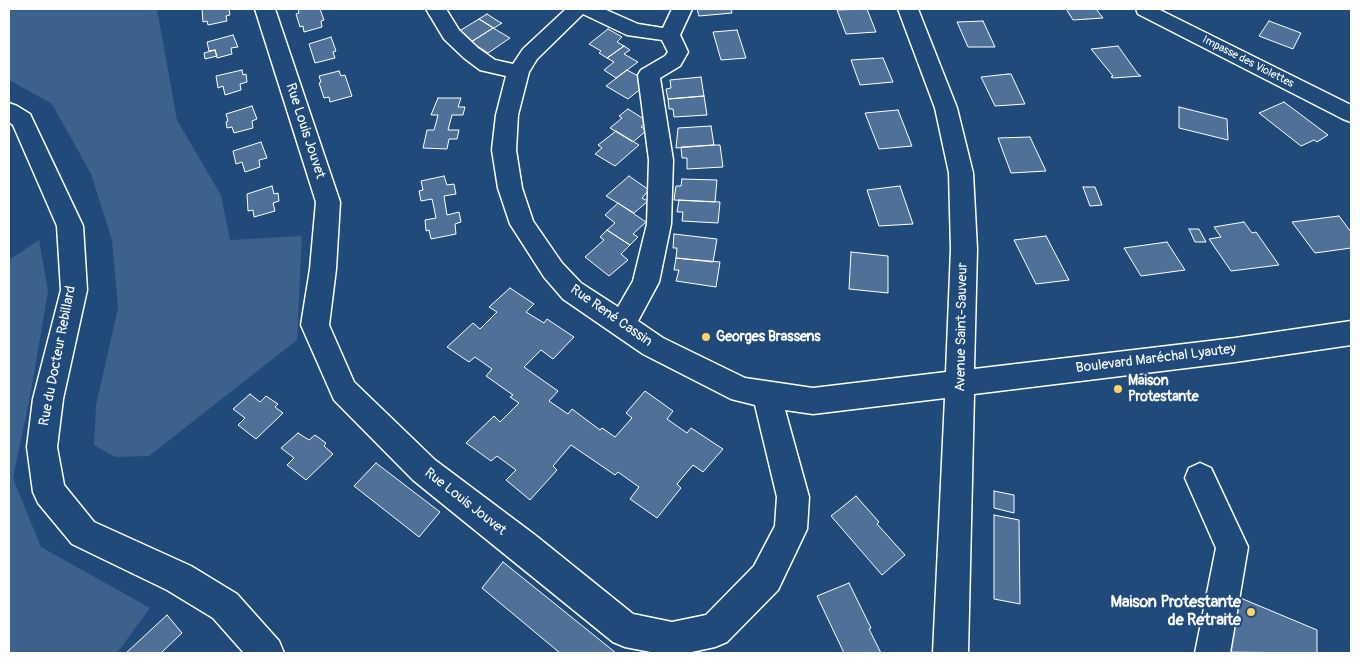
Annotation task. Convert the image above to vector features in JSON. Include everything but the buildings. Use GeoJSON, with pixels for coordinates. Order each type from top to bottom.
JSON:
{"type":"FeatureCollection","features":[{"type":"Feature","properties":{"kind":"street","name":"Rue Louis Jouvet"},"geometry":{"type":"LineString","coordinates":[[265,9],[328,202],[323,269],[315,325],[344,391],[424,470],[625,630],[672,640],[715,630],[766,578],[791,529],[794,497],[772,417],[768,394]]}},
{"type":"Feature","properties":{"kind":"street"},"geometry":{"type":"LineString","coordinates":[[436,9],[451,34],[471,53],[488,65],[518,72]]}},
{"type":"Feature","properties":{"kind":"street","name":"Rue René Cassin"},"geometry":{"type":"LineString","coordinates":[[577,9],[530,54],[518,72],[507,115],[504,150],[510,188],[522,224],[553,270],[572,291],[653,346],[741,390],[813,401],[961,383]]}},
{"type":"Feature","properties":{"kind":"street"},"geometry":{"type":"LineString","coordinates":[[588,9],[634,30],[670,35]]}},
{"type":"Feature","properties":{"kind":"street"},"geometry":{"type":"LineString","coordinates":[[622,325],[646,282],[658,224],[661,160],[649,76],[672,61],[678,52],[670,35],[682,9]]}},
{"type":"Feature","properties":{"kind":"street","name":"Avenue Saint-Sauveur"},"geometry":{"type":"LineString","coordinates":[[908,9],[946,108],[961,173],[964,249],[951,653]]}},
{"type":"Feature","properties":{"kind":"street","name":"Impasse des Violettes"},"geometry":{"type":"LineString","coordinates":[[1146,10],[1351,114]]}},
{"type":"Feature","properties":{"kind":"street","name":"Rue du Docteur Rebillard"},"geometry":{"type":"LineString","coordinates":[[9,111],[22,120],[70,226],[74,290],[48,399],[42,447],[50,492],[83,533],[179,578],[225,606],[267,653]]}},
{"type":"Feature","properties":{"kind":"street","name":"Boulevard Maréchal Lyautey"},"geometry":{"type":"LineString","coordinates":[[961,383],[1347,341]]}},
{"type":"Feature","properties":{"kind":"street"},"geometry":{"type":"LineString","coordinates":[[1200,478],[1232,547],[1214,653]]}},
{"type":"Feature","properties":{"kind":"shaded area"},"geometry":{"type":"Polygon","coordinates":[[[9,9],[157,9],[177,120],[221,195],[230,240],[302,236],[297,340],[149,456],[115,457],[94,445],[96,405],[118,308],[112,240],[91,174],[52,104],[9,80],[9,9]]]}},
{"type":"Feature","properties":{"kind":"shaded area"},"geometry":{"type":"Polygon","coordinates":[[[39,240],[48,291],[30,397],[13,478],[41,547],[150,608],[117,653],[9,653],[9,260],[39,240]]]}},
{"type":"Feature","properties":{"kind":"place","name":"Georges Brassens"},"geometry":{"type":"Point","coordinates":[706,337]}},
{"type":"Feature","properties":{"kind":"place","name":"Maison Protestante"},"geometry":{"type":"Point","coordinates":[1118,389]}},
{"type":"Feature","properties":{"kind":"place","name":"Maison Protestante de Retraite"},"geometry":{"type":"Point","coordinates":[1251,612]}}]}
